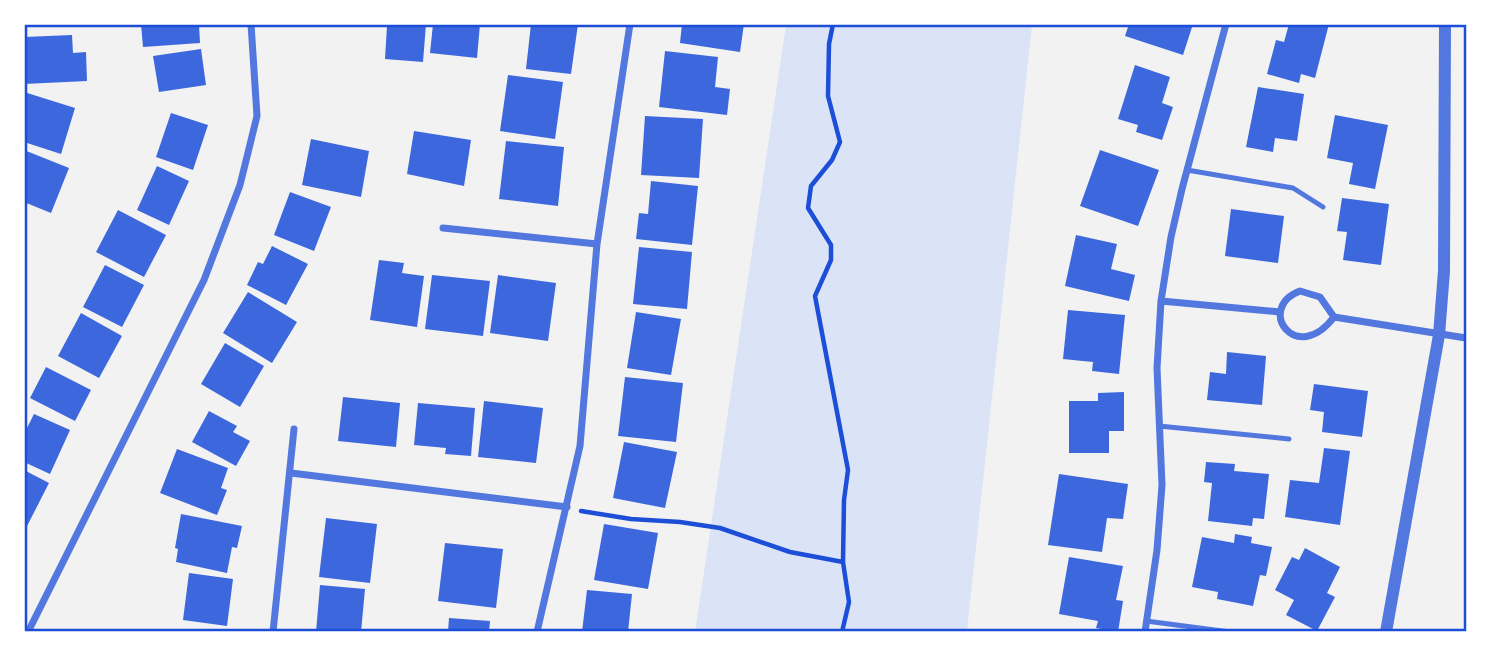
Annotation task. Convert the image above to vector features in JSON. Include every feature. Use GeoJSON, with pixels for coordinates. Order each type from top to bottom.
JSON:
{"type":"FeatureCollection","features":[{"type":"Feature","properties":{"kind":"street"},"geometry":{"type":"LineString","coordinates":[[28,632],[204,280],[240,185],[257,116],[251,24]]}},
{"type":"Feature","properties":{"kind":"street"},"geometry":{"type":"LineString","coordinates":[[537,632],[580,446],[597,244],[630,24]]}},
{"type":"Feature","properties":{"kind":"street"},"geometry":{"type":"LineString","coordinates":[[1145,632],[1157,551],[1161,498],[1157,368],[1161,301],[1171,237],[1226,24]]}},
{"type":"Feature","properties":{"kind":"street"},"geometry":{"type":"LineString","coordinates":[[1387,632],[1439,335],[1444,271],[1445,24]]}},
{"type":"Feature","properties":{"kind":"street"},"geometry":{"type":"LineString","coordinates":[[443,228],[597,244]]}},
{"type":"Feature","properties":{"kind":"street"},"geometry":{"type":"LineString","coordinates":[[1334,317],[1317,335],[1305,338],[1295,336],[1286,329],[1280,319],[1280,312],[1283,301],[1289,295],[1300,291],[1310,292],[1320,297],[1334,317],[1466,338]]}},
{"type":"Feature","properties":{"kind":"street"},"geometry":{"type":"LineString","coordinates":[[1161,301],[1280,312]]}},
{"type":"Feature","properties":{"kind":"street"},"geometry":{"type":"LineString","coordinates":[[273,632],[294,429]]}},
{"type":"Feature","properties":{"kind":"street"},"geometry":{"type":"LineString","coordinates":[[291,472],[567,507]]}},
{"type":"Feature","properties":{"kind":"lane"},"geometry":{"type":"LineString","coordinates":[[1188,170],[1293,187],[1323,207]]}},
{"type":"Feature","properties":{"kind":"lane"},"geometry":{"type":"LineString","coordinates":[[1159,426],[1289,439]]}},
{"type":"Feature","properties":{"kind":"lane"},"geometry":{"type":"LineString","coordinates":[[1146,621],[1230,632]]}},
{"type":"Feature","properties":{"kind":"path"},"geometry":{"type":"LineString","coordinates":[[832,24],[828,96],[840,142],[832,160],[811,186],[808,208],[831,245],[831,260],[815,296],[848,470],[844,500],[843,562],[849,602],[842,632]]}},
{"type":"Feature","properties":{"kind":"path"},"geometry":{"type":"LineString","coordinates":[[567,507],[596,514],[719,528],[790,552],[843,562]]}},
{"type":"Feature","properties":{"kind":"shaded area"},"geometry":{"type":"Polygon","coordinates":[[[786,25],[1032,25],[967,631],[695,632],[786,25]]]}},
{"type":"Feature","properties":{"kind":"building"},"geometry":{"type":"Polygon","coordinates":[[[141,24],[199,24],[200,43],[143,47],[141,24]]]}},
{"type":"Feature","properties":{"kind":"building"},"geometry":{"type":"Polygon","coordinates":[[[399,24],[426,24],[423,62],[385,59],[387,26],[398,27],[399,24]]]}},
{"type":"Feature","properties":{"kind":"building"},"geometry":{"type":"Polygon","coordinates":[[[433,24],[480,24],[477,58],[430,53],[433,24]]]}},
{"type":"Feature","properties":{"kind":"building"},"geometry":{"type":"Polygon","coordinates":[[[531,24],[578,24],[571,74],[526,69],[531,24]]]}},
{"type":"Feature","properties":{"kind":"building"},"geometry":{"type":"Polygon","coordinates":[[[682,24],[744,24],[740,52],[680,43],[682,24]]]}},
{"type":"Feature","properties":{"kind":"building"},"geometry":{"type":"Polygon","coordinates":[[[1129,24],[1193,24],[1183,55],[1125,36],[1129,24]]]}},
{"type":"Feature","properties":{"kind":"building"},"geometry":{"type":"Polygon","coordinates":[[[1289,24],[1329,24],[1315,78],[1301,74],[1299,83],[1267,74],[1276,40],[1284,42],[1289,24]]]}},
{"type":"Feature","properties":{"kind":"building"},"geometry":{"type":"Polygon","coordinates":[[[72,35],[73,53],[86,52],[87,81],[24,84],[24,37],[72,35]]]}},
{"type":"Feature","properties":{"kind":"building"},"geometry":{"type":"Polygon","coordinates":[[[201,49],[206,85],[159,92],[153,56],[201,49]]]}},
{"type":"Feature","properties":{"kind":"building"},"geometry":{"type":"Polygon","coordinates":[[[665,51],[718,57],[715,87],[730,89],[727,115],[659,107],[665,51]]]}},
{"type":"Feature","properties":{"kind":"building"},"geometry":{"type":"Polygon","coordinates":[[[1135,65],[1170,77],[1162,103],[1173,107],[1162,140],[1136,132],[1138,125],[1118,119],[1135,65]]]}},
{"type":"Feature","properties":{"kind":"building"},"geometry":{"type":"Polygon","coordinates":[[[508,75],[563,82],[555,139],[500,131],[508,75]]]}},
{"type":"Feature","properties":{"kind":"building"},"geometry":{"type":"Polygon","coordinates":[[[1258,87],[1304,94],[1297,141],[1275,138],[1273,152],[1246,147],[1258,87]]]}},
{"type":"Feature","properties":{"kind":"building"},"geometry":{"type":"Polygon","coordinates":[[[24,92],[75,108],[61,154],[24,142],[24,92]]]}},
{"type":"Feature","properties":{"kind":"building"},"geometry":{"type":"Polygon","coordinates":[[[171,113],[208,125],[193,170],[156,157],[171,113]]]}},
{"type":"Feature","properties":{"kind":"building"},"geometry":{"type":"Polygon","coordinates":[[[1335,115],[1388,125],[1375,189],[1349,184],[1353,163],[1327,158],[1335,115]]]}},
{"type":"Feature","properties":{"kind":"building"},"geometry":{"type":"Polygon","coordinates":[[[645,116],[703,119],[699,178],[641,175],[645,116]]]}},
{"type":"Feature","properties":{"kind":"building"},"geometry":{"type":"Polygon","coordinates":[[[414,131],[471,140],[464,186],[407,174],[414,131]]]}},
{"type":"Feature","properties":{"kind":"building"},"geometry":{"type":"Polygon","coordinates":[[[311,139],[369,151],[361,197],[302,185],[311,139]]]}},
{"type":"Feature","properties":{"kind":"building"},"geometry":{"type":"Polygon","coordinates":[[[506,141],[564,147],[558,206],[499,199],[506,141]]]}},
{"type":"Feature","properties":{"kind":"building"},"geometry":{"type":"Polygon","coordinates":[[[24,150],[69,168],[51,213],[24,202],[24,150]]]}},
{"type":"Feature","properties":{"kind":"building"},"geometry":{"type":"Polygon","coordinates":[[[1100,150],[1159,170],[1138,226],[1080,206],[1100,150]]]}},
{"type":"Feature","properties":{"kind":"building"},"geometry":{"type":"Polygon","coordinates":[[[157,166],[189,181],[169,225],[137,210],[157,166]]]}},
{"type":"Feature","properties":{"kind":"building"},"geometry":{"type":"Polygon","coordinates":[[[651,181],[698,186],[692,245],[636,239],[639,213],[648,214],[651,181]]]}},
{"type":"Feature","properties":{"kind":"building"},"geometry":{"type":"Polygon","coordinates":[[[290,192],[331,207],[314,251],[274,235],[290,192]]]}},
{"type":"Feature","properties":{"kind":"building"},"geometry":{"type":"Polygon","coordinates":[[[1342,198],[1389,204],[1381,265],[1343,260],[1347,232],[1337,231],[1342,198]]]}},
{"type":"Feature","properties":{"kind":"building"},"geometry":{"type":"Polygon","coordinates":[[[1231,209],[1284,216],[1278,263],[1225,256],[1231,209]]]}},
{"type":"Feature","properties":{"kind":"building"},"geometry":{"type":"Polygon","coordinates":[[[118,210],[166,235],[144,277],[96,252],[118,210]]]}},
{"type":"Feature","properties":{"kind":"building"},"geometry":{"type":"Polygon","coordinates":[[[1076,235],[1117,244],[1111,269],[1135,275],[1129,301],[1065,286],[1076,235]]]}},
{"type":"Feature","properties":{"kind":"building"},"geometry":{"type":"Polygon","coordinates":[[[272,246],[308,264],[286,305],[247,285],[258,262],[263,264],[272,246]]]}},
{"type":"Feature","properties":{"kind":"building"},"geometry":{"type":"Polygon","coordinates":[[[639,247],[692,252],[687,309],[633,304],[639,247]]]}},
{"type":"Feature","properties":{"kind":"building"},"geometry":{"type":"Polygon","coordinates":[[[379,260],[404,263],[402,273],[424,276],[417,327],[370,320],[379,260]]]}},
{"type":"Feature","properties":{"kind":"building"},"geometry":{"type":"Polygon","coordinates":[[[105,265],[144,285],[122,327],[83,307],[105,265]]]}},
{"type":"Feature","properties":{"kind":"building"},"geometry":{"type":"Polygon","coordinates":[[[432,275],[490,281],[483,336],[425,329],[432,275]]]}},
{"type":"Feature","properties":{"kind":"building"},"geometry":{"type":"Polygon","coordinates":[[[498,275],[556,283],[548,341],[490,333],[498,275]]]}},
{"type":"Feature","properties":{"kind":"building"},"geometry":{"type":"Polygon","coordinates":[[[248,292],[297,322],[272,363],[223,333],[248,292]]]}},
{"type":"Feature","properties":{"kind":"building"},"geometry":{"type":"Polygon","coordinates":[[[1068,310],[1125,315],[1119,374],[1092,371],[1093,362],[1063,359],[1068,310]]]}},
{"type":"Feature","properties":{"kind":"building"},"geometry":{"type":"Polygon","coordinates":[[[636,312],[681,319],[671,375],[627,368],[636,312]]]}},
{"type":"Feature","properties":{"kind":"building"},"geometry":{"type":"Polygon","coordinates":[[[81,313],[122,336],[99,378],[58,356],[81,313]]]}},
{"type":"Feature","properties":{"kind":"building"},"geometry":{"type":"Polygon","coordinates":[[[225,343],[264,366],[240,407],[201,384],[225,343]]]}},
{"type":"Feature","properties":{"kind":"building"},"geometry":{"type":"Polygon","coordinates":[[[1227,352],[1266,356],[1262,405],[1207,400],[1210,372],[1226,374],[1227,352]]]}},
{"type":"Feature","properties":{"kind":"building"},"geometry":{"type":"Polygon","coordinates":[[[46,367],[91,390],[75,421],[30,398],[46,367]]]}},
{"type":"Feature","properties":{"kind":"building"},"geometry":{"type":"Polygon","coordinates":[[[625,377],[683,383],[676,442],[618,436],[625,377]]]}},
{"type":"Feature","properties":{"kind":"building"},"geometry":{"type":"Polygon","coordinates":[[[1314,384],[1368,391],[1362,437],[1322,432],[1324,412],[1310,410],[1314,384]]]}},
{"type":"Feature","properties":{"kind":"building"},"geometry":{"type":"Polygon","coordinates":[[[1124,392],[1124,431],[1109,431],[1109,453],[1069,453],[1069,401],[1098,401],[1098,393],[1124,392]]]}},
{"type":"Feature","properties":{"kind":"building"},"geometry":{"type":"Polygon","coordinates":[[[343,397],[400,403],[396,447],[338,441],[343,397]]]}},
{"type":"Feature","properties":{"kind":"building"},"geometry":{"type":"Polygon","coordinates":[[[484,401],[543,408],[536,463],[478,457],[484,401]]]}},
{"type":"Feature","properties":{"kind":"building"},"geometry":{"type":"Polygon","coordinates":[[[418,403],[475,408],[471,456],[445,454],[446,448],[414,445],[418,403]]]}},
{"type":"Feature","properties":{"kind":"building"},"geometry":{"type":"Polygon","coordinates":[[[209,411],[237,426],[233,432],[250,441],[236,466],[192,442],[209,411]]]}},
{"type":"Feature","properties":{"kind":"building"},"geometry":{"type":"Polygon","coordinates":[[[34,414],[70,430],[50,474],[24,462],[24,434],[34,414]]]}},
{"type":"Feature","properties":{"kind":"building"},"geometry":{"type":"Polygon","coordinates":[[[624,442],[677,452],[665,508],[613,498],[624,442]]]}},
{"type":"Feature","properties":{"kind":"building"},"geometry":{"type":"Polygon","coordinates":[[[1324,448],[1350,451],[1340,525],[1285,517],[1290,480],[1319,483],[1324,448]]]}},
{"type":"Feature","properties":{"kind":"building"},"geometry":{"type":"Polygon","coordinates":[[[177,449],[228,468],[221,488],[227,490],[217,515],[160,493],[177,449]]]}},
{"type":"Feature","properties":{"kind":"building"},"geometry":{"type":"Polygon","coordinates":[[[1206,462],[1235,464],[1234,471],[1269,474],[1264,519],[1253,518],[1252,526],[1208,521],[1212,483],[1204,482],[1206,462]]]}},
{"type":"Feature","properties":{"kind":"building"},"geometry":{"type":"Polygon","coordinates":[[[24,470],[49,483],[24,532],[24,470]]]}},
{"type":"Feature","properties":{"kind":"building"},"geometry":{"type":"Polygon","coordinates":[[[1059,474],[1128,484],[1123,519],[1107,518],[1102,552],[1048,545],[1059,474]]]}},
{"type":"Feature","properties":{"kind":"building"},"geometry":{"type":"Polygon","coordinates":[[[181,514],[242,526],[237,548],[232,547],[227,573],[176,562],[178,549],[175,548],[181,514]]]}},
{"type":"Feature","properties":{"kind":"building"},"geometry":{"type":"Polygon","coordinates":[[[326,518],[377,524],[370,583],[319,577],[326,518]]]}},
{"type":"Feature","properties":{"kind":"building"},"geometry":{"type":"Polygon","coordinates":[[[604,524],[658,533],[648,589],[594,580],[604,524]]]}},
{"type":"Feature","properties":{"kind":"building"},"geometry":{"type":"Polygon","coordinates":[[[1235,534],[1252,537],[1251,543],[1272,547],[1266,576],[1260,575],[1253,606],[1217,599],[1218,592],[1192,587],[1202,537],[1234,543],[1235,534]]]}},
{"type":"Feature","properties":{"kind":"building"},"geometry":{"type":"Polygon","coordinates":[[[445,543],[503,549],[496,608],[438,601],[445,543]]]}},
{"type":"Feature","properties":{"kind":"building"},"geometry":{"type":"Polygon","coordinates":[[[1305,548],[1340,567],[1327,593],[1335,597],[1317,631],[1286,615],[1294,600],[1275,590],[1292,557],[1299,560],[1305,548]]]}},
{"type":"Feature","properties":{"kind":"building"},"geometry":{"type":"Polygon","coordinates":[[[1069,557],[1123,566],[1116,600],[1123,601],[1118,632],[1096,628],[1098,621],[1059,614],[1069,557]]]}},
{"type":"Feature","properties":{"kind":"building"},"geometry":{"type":"Polygon","coordinates":[[[189,573],[233,579],[227,626],[183,620],[189,573]]]}},
{"type":"Feature","properties":{"kind":"building"},"geometry":{"type":"Polygon","coordinates":[[[320,585],[365,589],[361,632],[316,632],[320,585]]]}},
{"type":"Feature","properties":{"kind":"building"},"geometry":{"type":"Polygon","coordinates":[[[587,590],[632,594],[628,632],[582,632],[587,590]]]}},
{"type":"Feature","properties":{"kind":"building"},"geometry":{"type":"Polygon","coordinates":[[[449,618],[490,621],[489,632],[448,632],[449,618]]]}}]}
